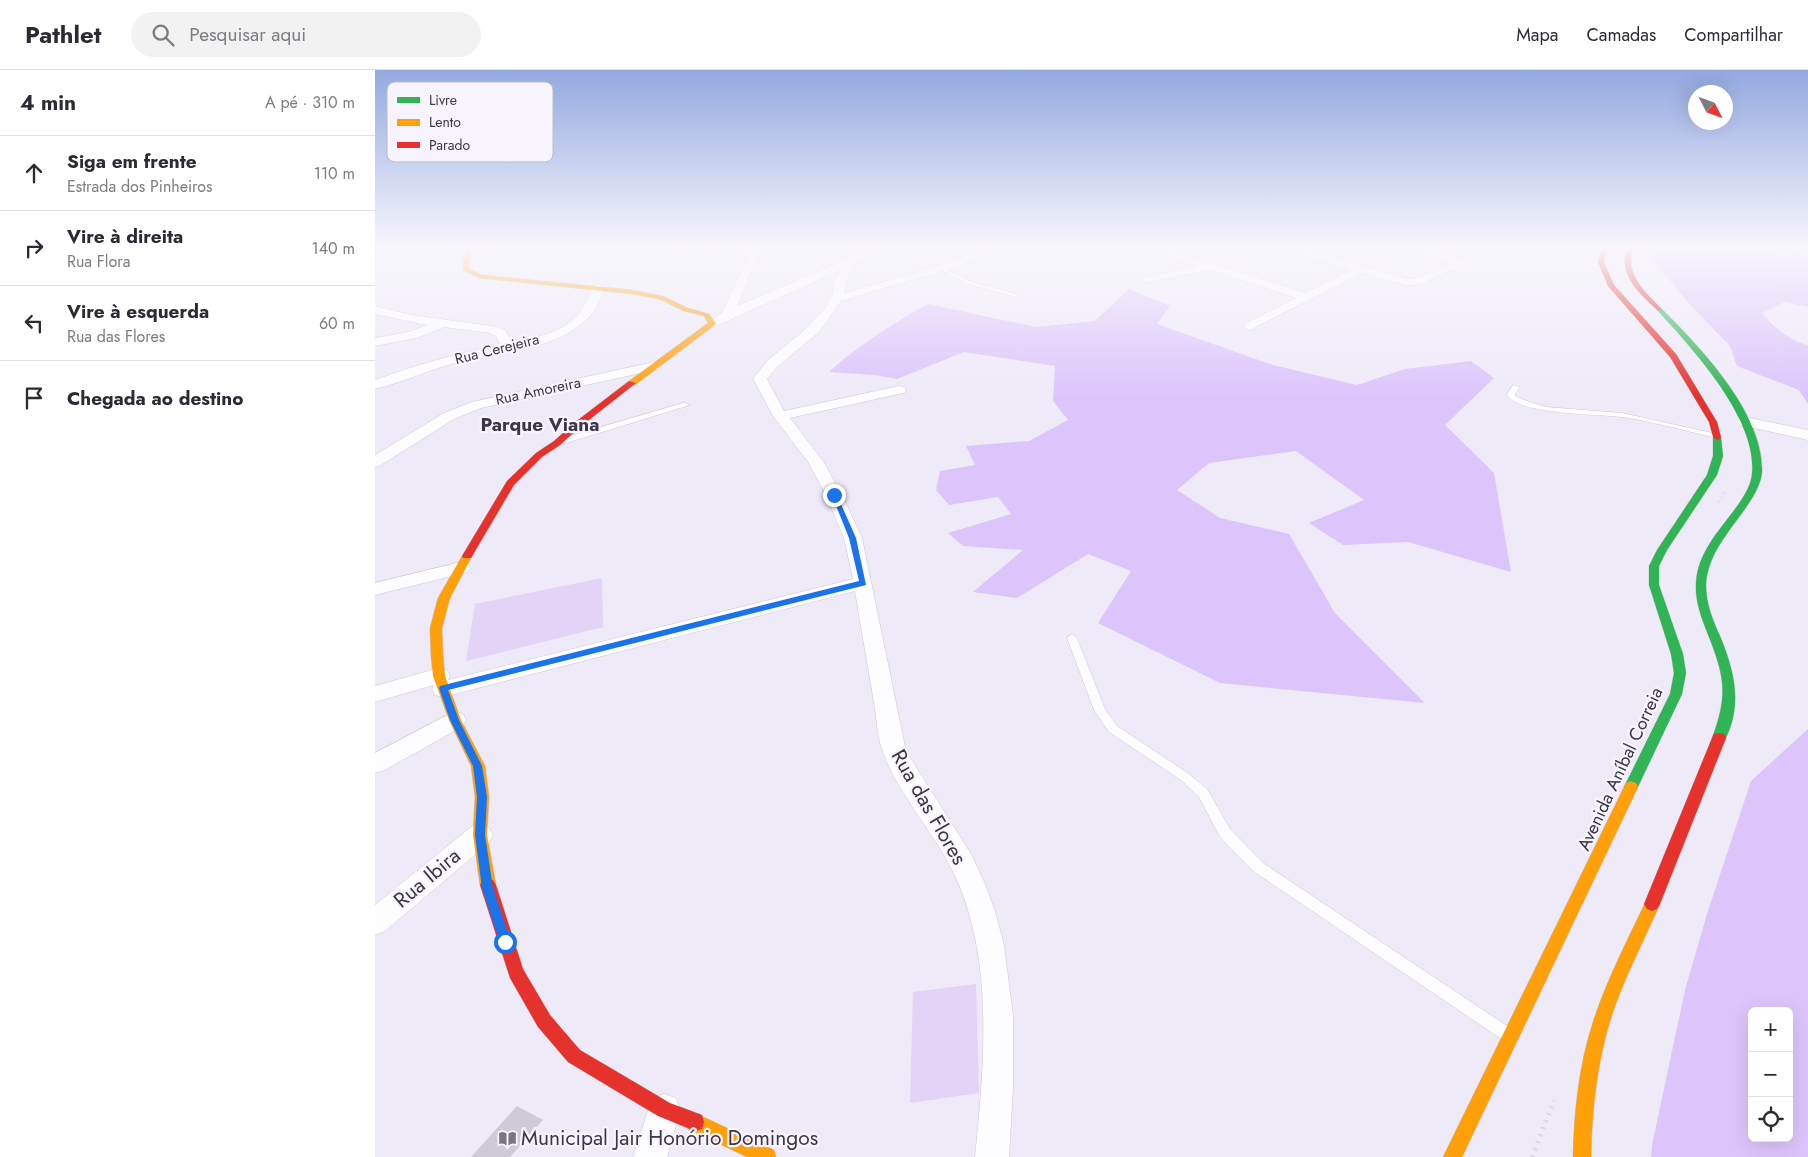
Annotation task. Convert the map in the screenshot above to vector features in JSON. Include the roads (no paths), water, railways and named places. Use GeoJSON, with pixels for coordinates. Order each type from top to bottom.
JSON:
{"type":"FeatureCollection","features":[{"type":"Feature","properties":{"kind":"main road"},"geometry":{"type":"LineString","coordinates":[[652,296],[661,297],[708,323]]}},
{"type":"Feature","properties":{"kind":"main road","name":"Avenida Aníbal Correia"},"geometry":{"type":"LineString","coordinates":[[1452,1157],[1676,694],[1681,673],[1677,654],[1655,585],[1654,566],[1662,550],[1712,475],[1718,456],[1717,436],[1713,422],[1673,356],[1620,296]]}},
{"type":"Feature","properties":{"kind":"main road"},"geometry":{"type":"LineString","coordinates":[[1582,1157],[1582,1141],[1592,1062],[1607,1007],[1671,861],[1729,716],[1731,692],[1729,674],[1704,611],[1700,589],[1703,569],[1711,550],[1749,499],[1757,480],[1758,464],[1755,445],[1745,422],[1713,370],[1646,296]]}},
{"type":"Feature","properties":{"kind":"main road"},"geometry":{"type":"LineString","coordinates":[[686,310],[691,339]]}},
{"type":"Feature","properties":{"kind":"main road"},"geometry":{"type":"LineString","coordinates":[[690,326],[708,323]]}},
{"type":"Feature","properties":{"kind":"main road"},"geometry":{"type":"LineString","coordinates":[[708,323],[691,339],[539,455],[510,482],[483,526],[444,598],[436,628],[441,682],[455,720],[478,766],[482,797],[480,835],[488,888],[505,942],[522,986],[544,1021],[574,1056],[664,1110],[711,1128],[767,1157]]}},
{"type":"Feature","properties":{"kind":"street","name":"Rua Cerejeira"},"geometry":{"type":"LineString","coordinates":[[375,385],[443,362],[508,348],[556,333],[578,322],[595,303],[596,296]]}},
{"type":"Feature","properties":{"kind":"street"},"geometry":{"type":"LineString","coordinates":[[730,309],[736,296]]}},
{"type":"Feature","properties":{"kind":"street"},"geometry":{"type":"LineString","coordinates":[[708,323],[730,309],[763,296]]}},
{"type":"Feature","properties":{"kind":"street"},"geometry":{"type":"LineString","coordinates":[[836,299],[846,296]]}},
{"type":"Feature","properties":{"kind":"street"},"geometry":{"type":"LineString","coordinates":[[1301,296],[1305,297]]}},
{"type":"Feature","properties":{"kind":"street"},"geometry":{"type":"LineString","coordinates":[[1250,326],[1305,297]]}},
{"type":"Feature","properties":{"kind":"street","name":"Rua das Flores"},"geometry":{"type":"LineString","coordinates":[[836,299],[823,319],[772,364],[760,379],[765,391],[781,416],[815,461],[834,495],[853,538],[863,583],[893,752],[905,775],[957,854],[970,880],[984,916],[993,957],[997,1017],[997,1102],[992,1157]]}},
{"type":"Feature","properties":{"kind":"street"},"geometry":{"type":"LineString","coordinates":[[375,310],[391,315],[493,330],[501,334],[508,348]]}},
{"type":"Feature","properties":{"kind":"street"},"geometry":{"type":"LineString","coordinates":[[412,335],[441,323]]}},
{"type":"Feature","properties":{"kind":"street"},"geometry":{"type":"LineString","coordinates":[[375,351],[384,346],[382,341],[465,326]]}},
{"type":"Feature","properties":{"kind":"street","name":"Rua Amoreira"},"geometry":{"type":"LineString","coordinates":[[375,462],[449,416],[477,405],[654,366]]}},
{"type":"Feature","properties":{"kind":"street"},"geometry":{"type":"LineString","coordinates":[[781,416],[899,390]]}},
{"type":"Feature","properties":{"kind":"street"},"geometry":{"type":"LineString","coordinates":[[1745,422],[1808,435]]}},
{"type":"Feature","properties":{"kind":"street"},"geometry":{"type":"LineString","coordinates":[[375,589],[461,568]]}},
{"type":"Feature","properties":{"kind":"street"},"geometry":{"type":"LineString","coordinates":[[375,694],[441,682],[863,583]]}},
{"type":"Feature","properties":{"kind":"street"},"geometry":{"type":"LineString","coordinates":[[375,764],[455,720]]}},
{"type":"Feature","properties":{"kind":"street","name":"Rua Ibira"},"geometry":{"type":"LineString","coordinates":[[375,922],[480,835]]}},
{"type":"Feature","properties":{"kind":"street"},"geometry":{"type":"LineString","coordinates":[[650,1157],[664,1110]]}},
{"type":"Feature","properties":{"kind":"lane"},"geometry":{"type":"LineString","coordinates":[[1517,388],[1511,394],[1512,397],[1531,406],[1567,412],[1622,415],[1717,436]]}},
{"type":"Feature","properties":{"kind":"lane"},"geometry":{"type":"LineString","coordinates":[[557,443],[686,405]]}},
{"type":"Feature","properties":{"kind":"lane"},"geometry":{"type":"LineString","coordinates":[[1072,638],[1100,710],[1113,729],[1185,777],[1203,793],[1225,833],[1257,867],[1511,1037]]}},
{"type":"Feature","properties":{"kind":"place","name":"Municipal Jair Honório Domingos"},"geometry":{"type":"Point","coordinates":[507,1138]}},
{"type":"Feature","properties":{"kind":"district","name":"Parque Viana"},"geometry":{"type":"Point","coordinates":[540,424]}}]}
